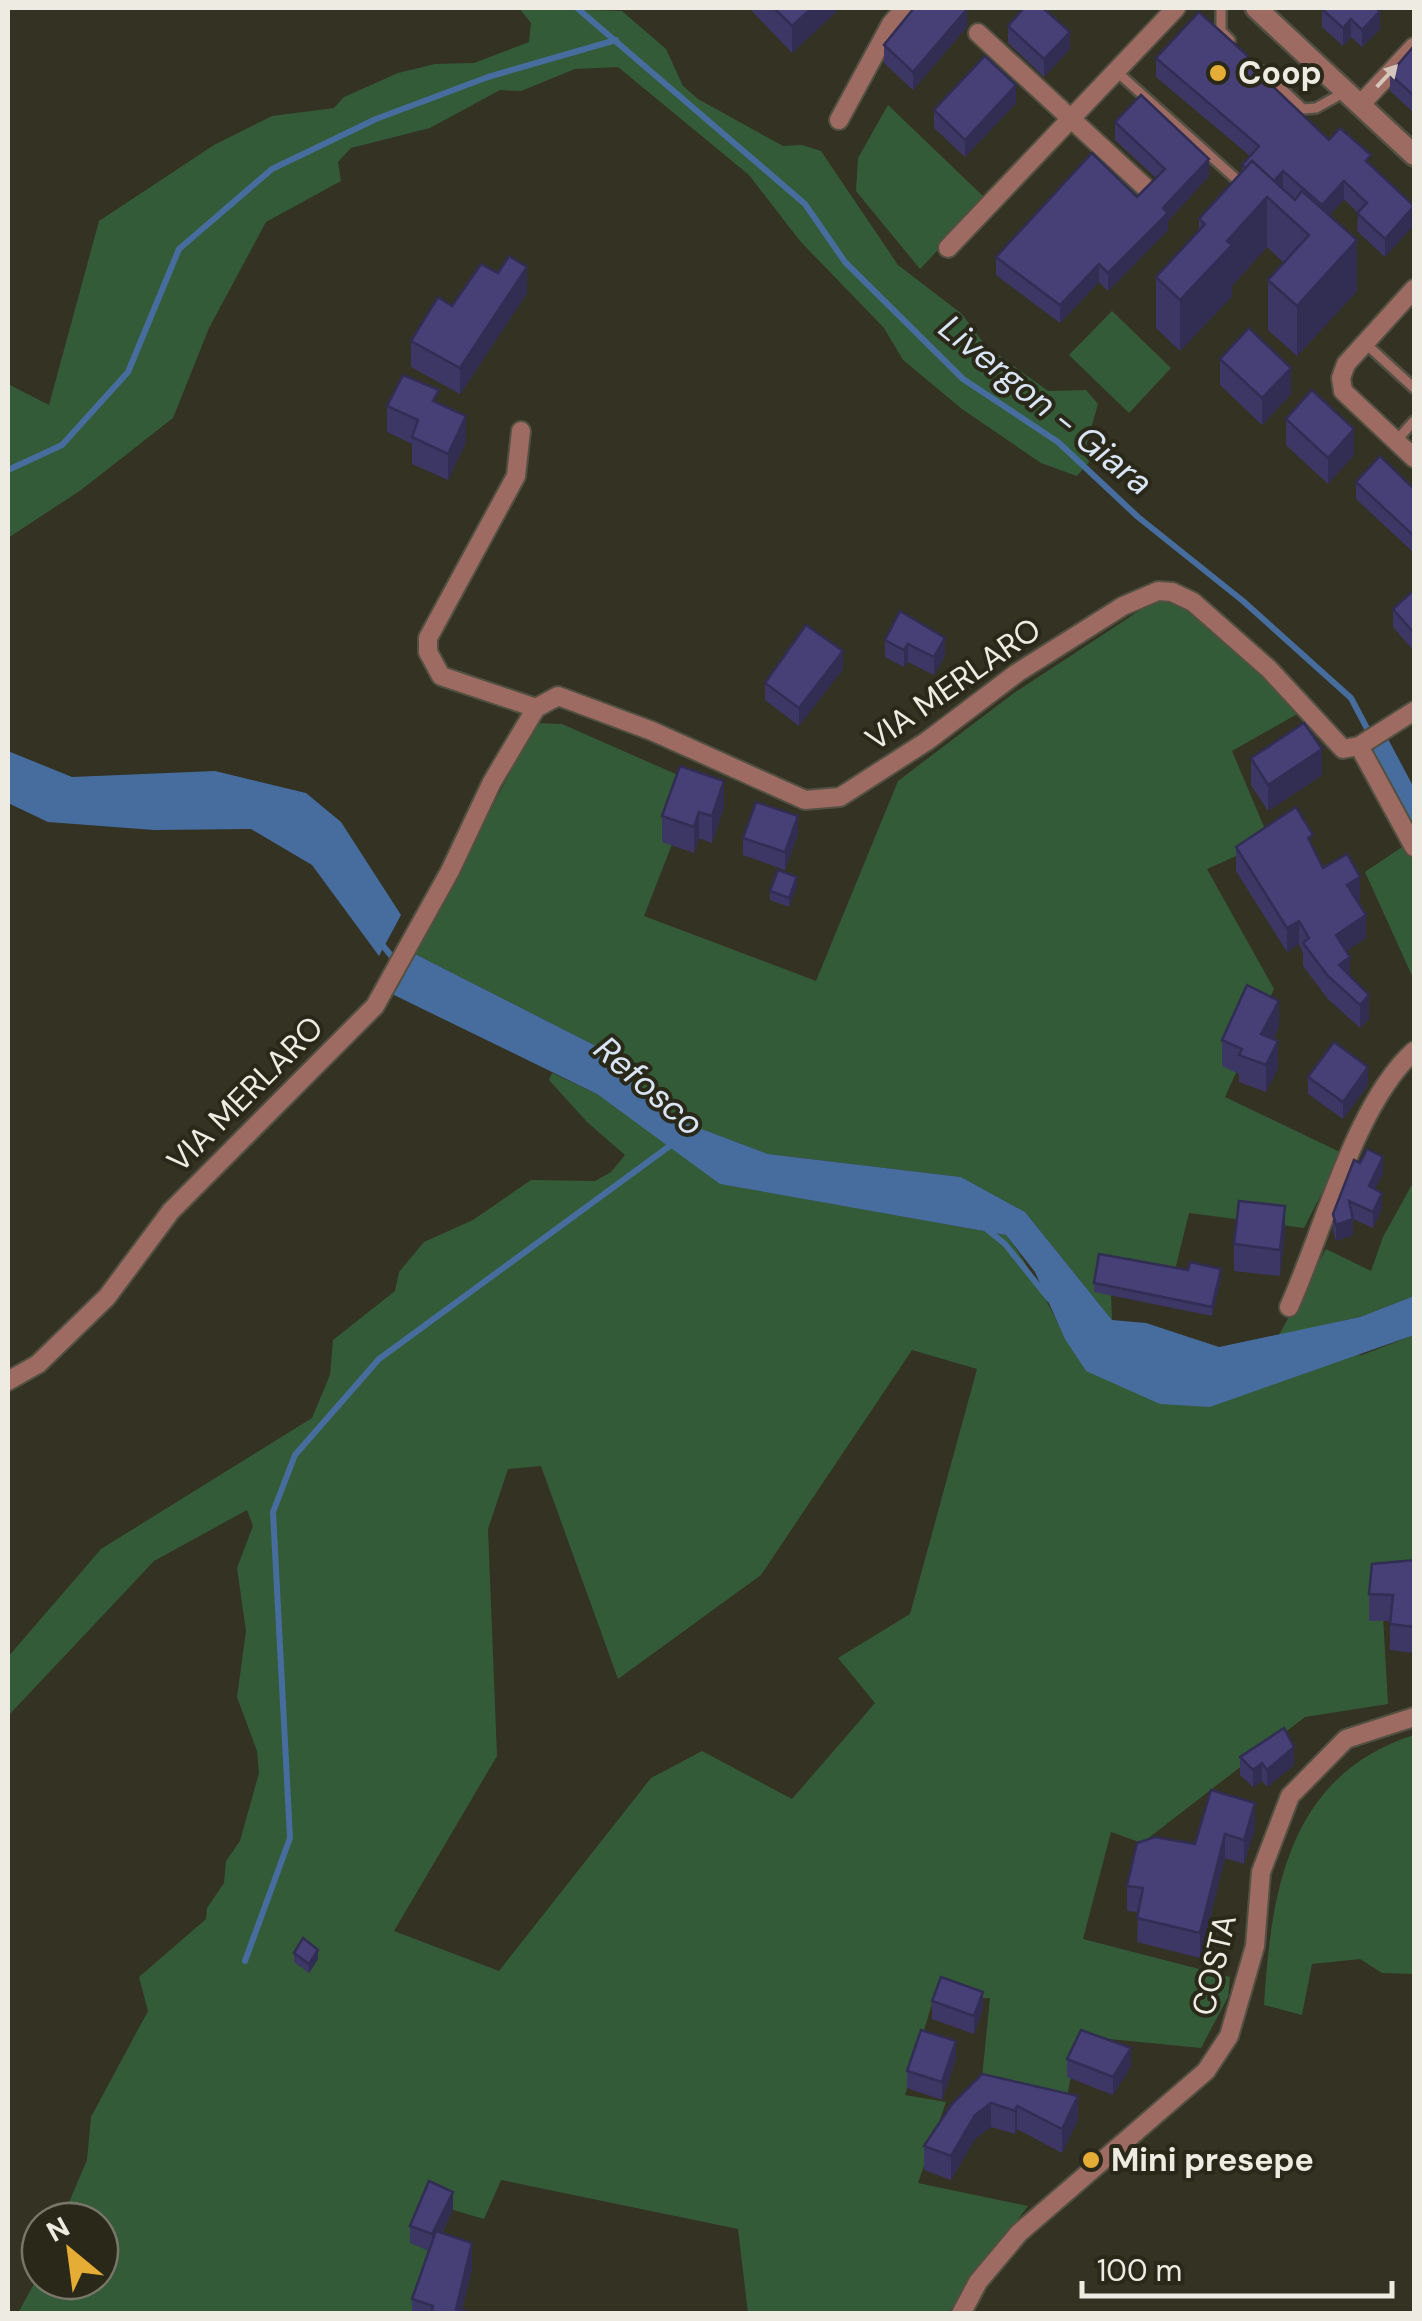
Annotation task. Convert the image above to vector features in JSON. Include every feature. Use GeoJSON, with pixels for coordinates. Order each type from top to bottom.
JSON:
{"type":"FeatureCollection","features":[{"type":"Feature","properties":{"kind":"street"},"geometry":{"type":"LineString","coordinates":[[839,120],[890,24],[905,8]]}},
{"type":"Feature","properties":{"kind":"street"},"geometry":{"type":"LineString","coordinates":[[948,248],[1176,8]]}},
{"type":"Feature","properties":{"kind":"street"},"geometry":{"type":"LineString","coordinates":[[1256,8],[1414,155]]}},
{"type":"Feature","properties":{"kind":"street"},"geometry":{"type":"LineString","coordinates":[[978,34],[1144,187]]}},
{"type":"Feature","properties":{"kind":"street"},"geometry":{"type":"LineString","coordinates":[[1353,98],[1414,47]]}},
{"type":"Feature","properties":{"kind":"street"},"geometry":{"type":"LineString","coordinates":[[1414,289],[1346,364],[1343,391],[1414,458]]}},
{"type":"Feature","properties":{"kind":"street","name":"VIA MERLARO"},"geometry":{"type":"LineString","coordinates":[[520,431],[516,476],[428,638],[428,652],[441,676],[536,708]]}},
{"type":"Feature","properties":{"kind":"street","name":"VIA MERLARO"},"geometry":{"type":"LineString","coordinates":[[8,1381],[38,1364],[107,1297],[171,1210],[375,1006],[411,944],[492,782],[536,708],[558,696],[670,739],[806,800],[840,796],[927,741],[1017,673],[1123,606],[1158,591],[1172,592],[1192,602],[1269,669],[1336,744],[1343,749],[1359,746]]}},
{"type":"Feature","properties":{"kind":"street"},"geometry":{"type":"LineString","coordinates":[[1414,711],[1359,746],[1414,847]]}},
{"type":"Feature","properties":{"kind":"street"},"geometry":{"type":"LineString","coordinates":[[1290,1308],[1366,1121],[1393,1070],[1414,1050]]}},
{"type":"Feature","properties":{"kind":"street","name":"COSTA"},"geometry":{"type":"LineString","coordinates":[[961,2314],[978,2282],[1019,2233],[1206,2071],[1229,2036],[1254,1946],[1260,1872],[1290,1796],[1346,1739],[1414,1717]]}},
{"type":"Feature","properties":{"kind":"lane"},"geometry":{"type":"LineString","coordinates":[[1221,8],[1221,31],[1234,44]]}},
{"type":"Feature","properties":{"kind":"lane"},"geometry":{"type":"LineString","coordinates":[[1248,57],[1303,110],[1353,98]]}},
{"type":"Feature","properties":{"kind":"lane"},"geometry":{"type":"LineString","coordinates":[[1116,71],[1235,178]]}},
{"type":"Feature","properties":{"kind":"lane"},"geometry":{"type":"LineString","coordinates":[[1366,344],[1414,388]]}},
{"type":"Feature","properties":{"kind":"lane"},"geometry":{"type":"LineString","coordinates":[[1396,441],[1414,421]]}},
{"type":"Feature","properties":{"kind":"green space"},"geometry":{"type":"Polygon","coordinates":[[[519,8],[622,11],[666,49],[683,86],[698,99],[783,146],[802,145],[821,151],[898,265],[962,314],[985,345],[1048,391],[1086,390],[1098,404],[1087,442],[1089,462],[1077,476],[1041,463],[962,409],[903,360],[884,328],[800,241],[749,175],[618,67],[575,69],[521,91],[500,90],[430,128],[351,148],[338,162],[341,181],[266,222],[209,328],[173,418],[81,490],[8,538],[8,384],[49,405],[99,221],[214,145],[272,116],[334,108],[344,97],[398,73],[435,64],[474,63],[529,42],[531,23],[519,8]]]}},
{"type":"Feature","properties":{"kind":"green space"},"geometry":{"type":"Polygon","coordinates":[[[888,105],[986,199],[920,269],[856,191],[858,158],[888,105]]]}},
{"type":"Feature","properties":{"kind":"green space"},"geometry":{"type":"Polygon","coordinates":[[[1112,311],[1171,368],[1129,413],[1069,355],[1112,311]]]}},
{"type":"Feature","properties":{"kind":"green space"},"geometry":{"type":"Polygon","coordinates":[[[1162,601],[1180,606],[1217,630],[1299,713],[1232,751],[1270,841],[1207,869],[1274,989],[1225,1097],[1342,1153],[1304,1228],[1189,1213],[1175,1270],[1129,1258],[1110,1266],[1112,1320],[1025,1212],[961,1177],[768,1154],[666,1116],[598,1047],[415,954],[536,723],[562,724],[696,783],[644,916],[816,981],[898,781],[1014,693],[1145,607],[1162,601]]]}},
{"type":"Feature","properties":{"kind":"green space"},"geometry":{"type":"Polygon","coordinates":[[[1408,843],[1414,854],[1414,980],[1365,872],[1408,843]]]}},
{"type":"Feature","properties":{"kind":"green space"},"geometry":{"type":"Polygon","coordinates":[[[552,1073],[597,1094],[722,1184],[1006,1235],[1086,1371],[1362,1355],[1414,1335],[1414,1581],[1381,1582],[1388,1704],[1305,1717],[1142,1843],[1111,1832],[1083,1939],[1230,1977],[1228,1997],[1201,2048],[1079,2036],[1065,2106],[981,2088],[990,1998],[933,2000],[905,2095],[946,2102],[918,2183],[1028,2206],[948,2313],[748,2313],[738,2229],[501,2180],[484,2219],[440,2206],[412,2313],[18,2313],[25,2301],[120,2301],[120,2201],[70,2201],[87,2160],[91,2117],[148,2011],[139,1977],[206,1919],[207,1908],[224,1883],[226,1861],[240,1841],[259,1773],[257,1751],[237,1697],[246,1631],[237,1568],[253,1526],[247,1510],[154,1561],[8,1716],[8,1657],[101,1549],[312,1418],[330,1375],[333,1340],[395,1291],[399,1272],[424,1242],[473,1220],[531,1180],[595,1181],[611,1172],[625,1155],[587,1122],[549,1080],[552,1073]],[[912,1350],[761,1575],[618,1679],[541,1466],[508,1469],[488,1529],[497,1756],[394,1931],[499,1971],[651,1778],[702,1751],[792,1799],[875,1703],[838,1658],[910,1614],[977,1369],[912,1350]]]}},
{"type":"Feature","properties":{"kind":"green space"},"geometry":{"type":"Polygon","coordinates":[[[1414,1181],[1414,1296],[1360,1317],[1279,1335],[1326,1249],[1371,1271],[1383,1237],[1414,1181]]]}},
{"type":"Feature","properties":{"kind":"green space"},"geometry":{"type":"Polygon","coordinates":[[[1414,1735],[1414,1974],[1382,1973],[1360,1959],[1312,1964],[1302,2015],[1264,2005],[1281,1880],[1294,1843],[1313,1808],[1338,1778],[1372,1753],[1414,1735]]]}},
{"type":"Feature","properties":{"kind":"water"},"geometry":{"type":"Polygon","coordinates":[[[1387,737],[1414,788],[1414,854],[1360,757],[1387,737]]]}},
{"type":"Feature","properties":{"kind":"water"},"geometry":{"type":"Polygon","coordinates":[[[8,751],[72,777],[215,771],[306,793],[341,822],[401,915],[379,956],[312,865],[251,829],[154,830],[48,822],[8,803],[8,751]]]}},
{"type":"Feature","properties":{"kind":"water"},"geometry":{"type":"Polygon","coordinates":[[[415,954],[598,1047],[667,1116],[768,1154],[961,1177],[1025,1212],[1112,1320],[1146,1323],[1219,1347],[1360,1317],[1414,1296],[1414,1335],[1210,1407],[1160,1404],[1086,1371],[1065,1339],[1035,1272],[1006,1235],[720,1184],[597,1094],[392,994],[415,954]]]}},
{"type":"Feature","properties":{"kind":"building"},"geometry":{"type":"Polygon","coordinates":[[[774,8],[812,8],[792,26],[774,8]]]}},
{"type":"Feature","properties":{"kind":"building"},"geometry":{"type":"Polygon","coordinates":[[[914,8],[967,9],[913,72],[884,45],[914,8]]]}},
{"type":"Feature","properties":{"kind":"building"},"geometry":{"type":"Polygon","coordinates":[[[1024,8],[1043,8],[1070,32],[1044,59],[1008,26],[1024,8]]]}},
{"type":"Feature","properties":{"kind":"building"},"geometry":{"type":"Polygon","coordinates":[[[1324,8],[1380,11],[1362,30],[1351,19],[1343,28],[1324,8]]]}},
{"type":"Feature","properties":{"kind":"building"},"geometry":{"type":"Polygon","coordinates":[[[1199,12],[1270,76],[1266,80],[1329,140],[1340,128],[1371,155],[1366,161],[1414,206],[1385,239],[1357,213],[1367,203],[1344,181],[1322,205],[1283,171],[1274,181],[1252,161],[1245,168],[1242,165],[1259,146],[1156,58],[1199,12]]]}},
{"type":"Feature","properties":{"kind":"building"},"geometry":{"type":"Polygon","coordinates":[[[1414,46],[1414,96],[1390,74],[1414,46]]]}},
{"type":"Feature","properties":{"kind":"building"},"geometry":{"type":"Polygon","coordinates":[[[985,56],[1016,85],[965,140],[934,110],[985,56]]]}},
{"type":"Feature","properties":{"kind":"building"},"geometry":{"type":"Polygon","coordinates":[[[1141,95],[1209,159],[1163,208],[1168,213],[1108,273],[1099,264],[1060,305],[996,257],[1092,153],[1137,197],[1165,169],[1115,122],[1141,95]]]}},
{"type":"Feature","properties":{"kind":"building"},"geometry":{"type":"Polygon","coordinates":[[[1252,161],[1295,200],[1302,191],[1357,240],[1297,306],[1268,280],[1309,235],[1267,197],[1227,241],[1232,245],[1180,300],[1156,277],[1205,224],[1199,219],[1252,161]]]}},
{"type":"Feature","properties":{"kind":"building"},"geometry":{"type":"Polygon","coordinates":[[[509,256],[527,267],[460,368],[411,341],[438,297],[452,306],[481,264],[498,273],[509,256]]]}},
{"type":"Feature","properties":{"kind":"building"},"geometry":{"type":"Polygon","coordinates":[[[1249,328],[1291,368],[1262,398],[1220,359],[1249,328]]]}},
{"type":"Feature","properties":{"kind":"building"},"geometry":{"type":"Polygon","coordinates":[[[403,375],[439,390],[433,401],[466,416],[448,454],[412,437],[418,420],[387,406],[403,375]]]}},
{"type":"Feature","properties":{"kind":"building"},"geometry":{"type":"Polygon","coordinates":[[[1312,390],[1354,429],[1328,458],[1286,419],[1312,390]]]}},
{"type":"Feature","properties":{"kind":"building"},"geometry":{"type":"Polygon","coordinates":[[[1380,456],[1414,489],[1414,536],[1356,482],[1380,456]]]}},
{"type":"Feature","properties":{"kind":"building"},"geometry":{"type":"Polygon","coordinates":[[[1414,590],[1414,633],[1393,609],[1414,590]]]}},
{"type":"Feature","properties":{"kind":"building"},"geometry":{"type":"Polygon","coordinates":[[[900,611],[945,638],[934,657],[908,644],[904,650],[885,640],[900,611]]]}},
{"type":"Feature","properties":{"kind":"building"},"geometry":{"type":"Polygon","coordinates":[[[806,625],[843,651],[799,708],[765,683],[806,625]]]}},
{"type":"Feature","properties":{"kind":"building"},"geometry":{"type":"Polygon","coordinates":[[[1304,723],[1322,749],[1268,785],[1251,758],[1304,723]]]}},
{"type":"Feature","properties":{"kind":"building"},"geometry":{"type":"Polygon","coordinates":[[[680,766],[724,781],[712,816],[699,812],[694,827],[662,816],[680,766]]]}},
{"type":"Feature","properties":{"kind":"building"},"geometry":{"type":"Polygon","coordinates":[[[756,802],[798,816],[785,852],[743,838],[756,802]]]}},
{"type":"Feature","properties":{"kind":"building"},"geometry":{"type":"Polygon","coordinates":[[[1296,807],[1313,835],[1308,838],[1323,868],[1347,854],[1360,877],[1347,885],[1366,915],[1336,935],[1350,957],[1339,965],[1369,995],[1360,1005],[1328,976],[1303,943],[1309,938],[1299,921],[1287,928],[1236,847],[1296,807]]]}},
{"type":"Feature","properties":{"kind":"building"},"geometry":{"type":"Polygon","coordinates":[[[778,870],[797,877],[789,898],[770,891],[778,870]]]}},
{"type":"Feature","properties":{"kind":"building"},"geometry":{"type":"Polygon","coordinates":[[[1247,985],[1279,1001],[1261,1034],[1278,1041],[1266,1065],[1239,1055],[1242,1049],[1222,1040],[1247,985]]]}},
{"type":"Feature","properties":{"kind":"building"},"geometry":{"type":"Polygon","coordinates":[[[1334,1042],[1368,1067],[1343,1102],[1308,1077],[1334,1042]]]}},
{"type":"Feature","properties":{"kind":"building"},"geometry":{"type":"Polygon","coordinates":[[[1367,1149],[1383,1157],[1369,1186],[1382,1193],[1373,1212],[1349,1201],[1353,1219],[1336,1225],[1333,1214],[1354,1160],[1360,1163],[1367,1149]]]}},
{"type":"Feature","properties":{"kind":"building"},"geometry":{"type":"Polygon","coordinates":[[[1239,1201],[1285,1206],[1280,1250],[1234,1244],[1239,1201]]]}},
{"type":"Feature","properties":{"kind":"building"},"geometry":{"type":"Polygon","coordinates":[[[1099,1254],[1188,1270],[1190,1262],[1221,1269],[1212,1307],[1094,1283],[1099,1254]]]}},
{"type":"Feature","properties":{"kind":"building"},"geometry":{"type":"Polygon","coordinates":[[[1414,1560],[1414,1627],[1390,1624],[1393,1595],[1369,1594],[1372,1564],[1414,1560]]]}},
{"type":"Feature","properties":{"kind":"building"},"geometry":{"type":"Polygon","coordinates":[[[1284,1728],[1294,1747],[1267,1770],[1262,1763],[1253,1770],[1240,1757],[1284,1728]]]}},
{"type":"Feature","properties":{"kind":"building"},"geometry":{"type":"Polygon","coordinates":[[[1211,1790],[1255,1803],[1244,1840],[1225,1834],[1200,1933],[1137,1918],[1143,1888],[1127,1886],[1137,1843],[1155,1837],[1195,1844],[1211,1790]]]}},
{"type":"Feature","properties":{"kind":"building"},"geometry":{"type":"Polygon","coordinates":[[[303,1938],[318,1950],[309,1964],[294,1953],[303,1938]]]}},
{"type":"Feature","properties":{"kind":"building"},"geometry":{"type":"Polygon","coordinates":[[[941,1977],[983,1992],[974,2016],[932,2001],[941,1977]]]}},
{"type":"Feature","properties":{"kind":"building"},"geometry":{"type":"Polygon","coordinates":[[[921,2030],[956,2041],[942,2082],[907,2071],[921,2030]]]}},
{"type":"Feature","properties":{"kind":"building"},"geometry":{"type":"Polygon","coordinates":[[[1081,2030],[1131,2048],[1113,2077],[1067,2059],[1081,2030]]]}},
{"type":"Feature","properties":{"kind":"building"},"geometry":{"type":"Polygon","coordinates":[[[982,2074],[1078,2096],[1062,2129],[1017,2106],[1015,2111],[991,2103],[975,2115],[951,2156],[924,2146],[952,2104],[982,2074]]]}},
{"type":"Feature","properties":{"kind":"building"},"geometry":{"type":"Polygon","coordinates":[[[429,2181],[453,2192],[432,2234],[410,2226],[429,2181]]]}},
{"type":"Feature","properties":{"kind":"building"},"geometry":{"type":"Polygon","coordinates":[[[436,2231],[472,2243],[456,2309],[479,2314],[431,2314],[433,2306],[412,2299],[436,2231]]]}},
{"type":"Feature","properties":{"kind":"waterway","name":"Livergon - Giara"},"geometry":{"type":"LineString","coordinates":[[577,8],[805,204],[845,262],[963,379],[1058,442],[1138,517],[1243,601],[1351,698],[1371,736]]}},
{"type":"Feature","properties":{"kind":"waterway"},"geometry":{"type":"LineString","coordinates":[[8,470],[62,445],[128,372],[179,249],[272,169],[376,119],[488,77],[616,40]]}},
{"type":"Feature","properties":{"kind":"waterway","name":"Refosco"},"geometry":{"type":"LineString","coordinates":[[380,942],[397,963]]}},
{"type":"Feature","properties":{"kind":"waterway"},"geometry":{"type":"LineString","coordinates":[[245,1961],[290,1838],[273,1512],[295,1455],[379,1359],[671,1145]]}},
{"type":"Feature","properties":{"kind":"waterway","name":"Refosco"},"geometry":{"type":"LineString","coordinates":[[984,1227],[1005,1244],[1049,1299]]}},
{"type":"Feature","properties":{"kind":"place","name":"Coop"},"geometry":{"type":"Point","coordinates":[1218,73]}},
{"type":"Feature","properties":{"kind":"place","name":"Mini presepe"},"geometry":{"type":"Point","coordinates":[1091,2160]}}]}
